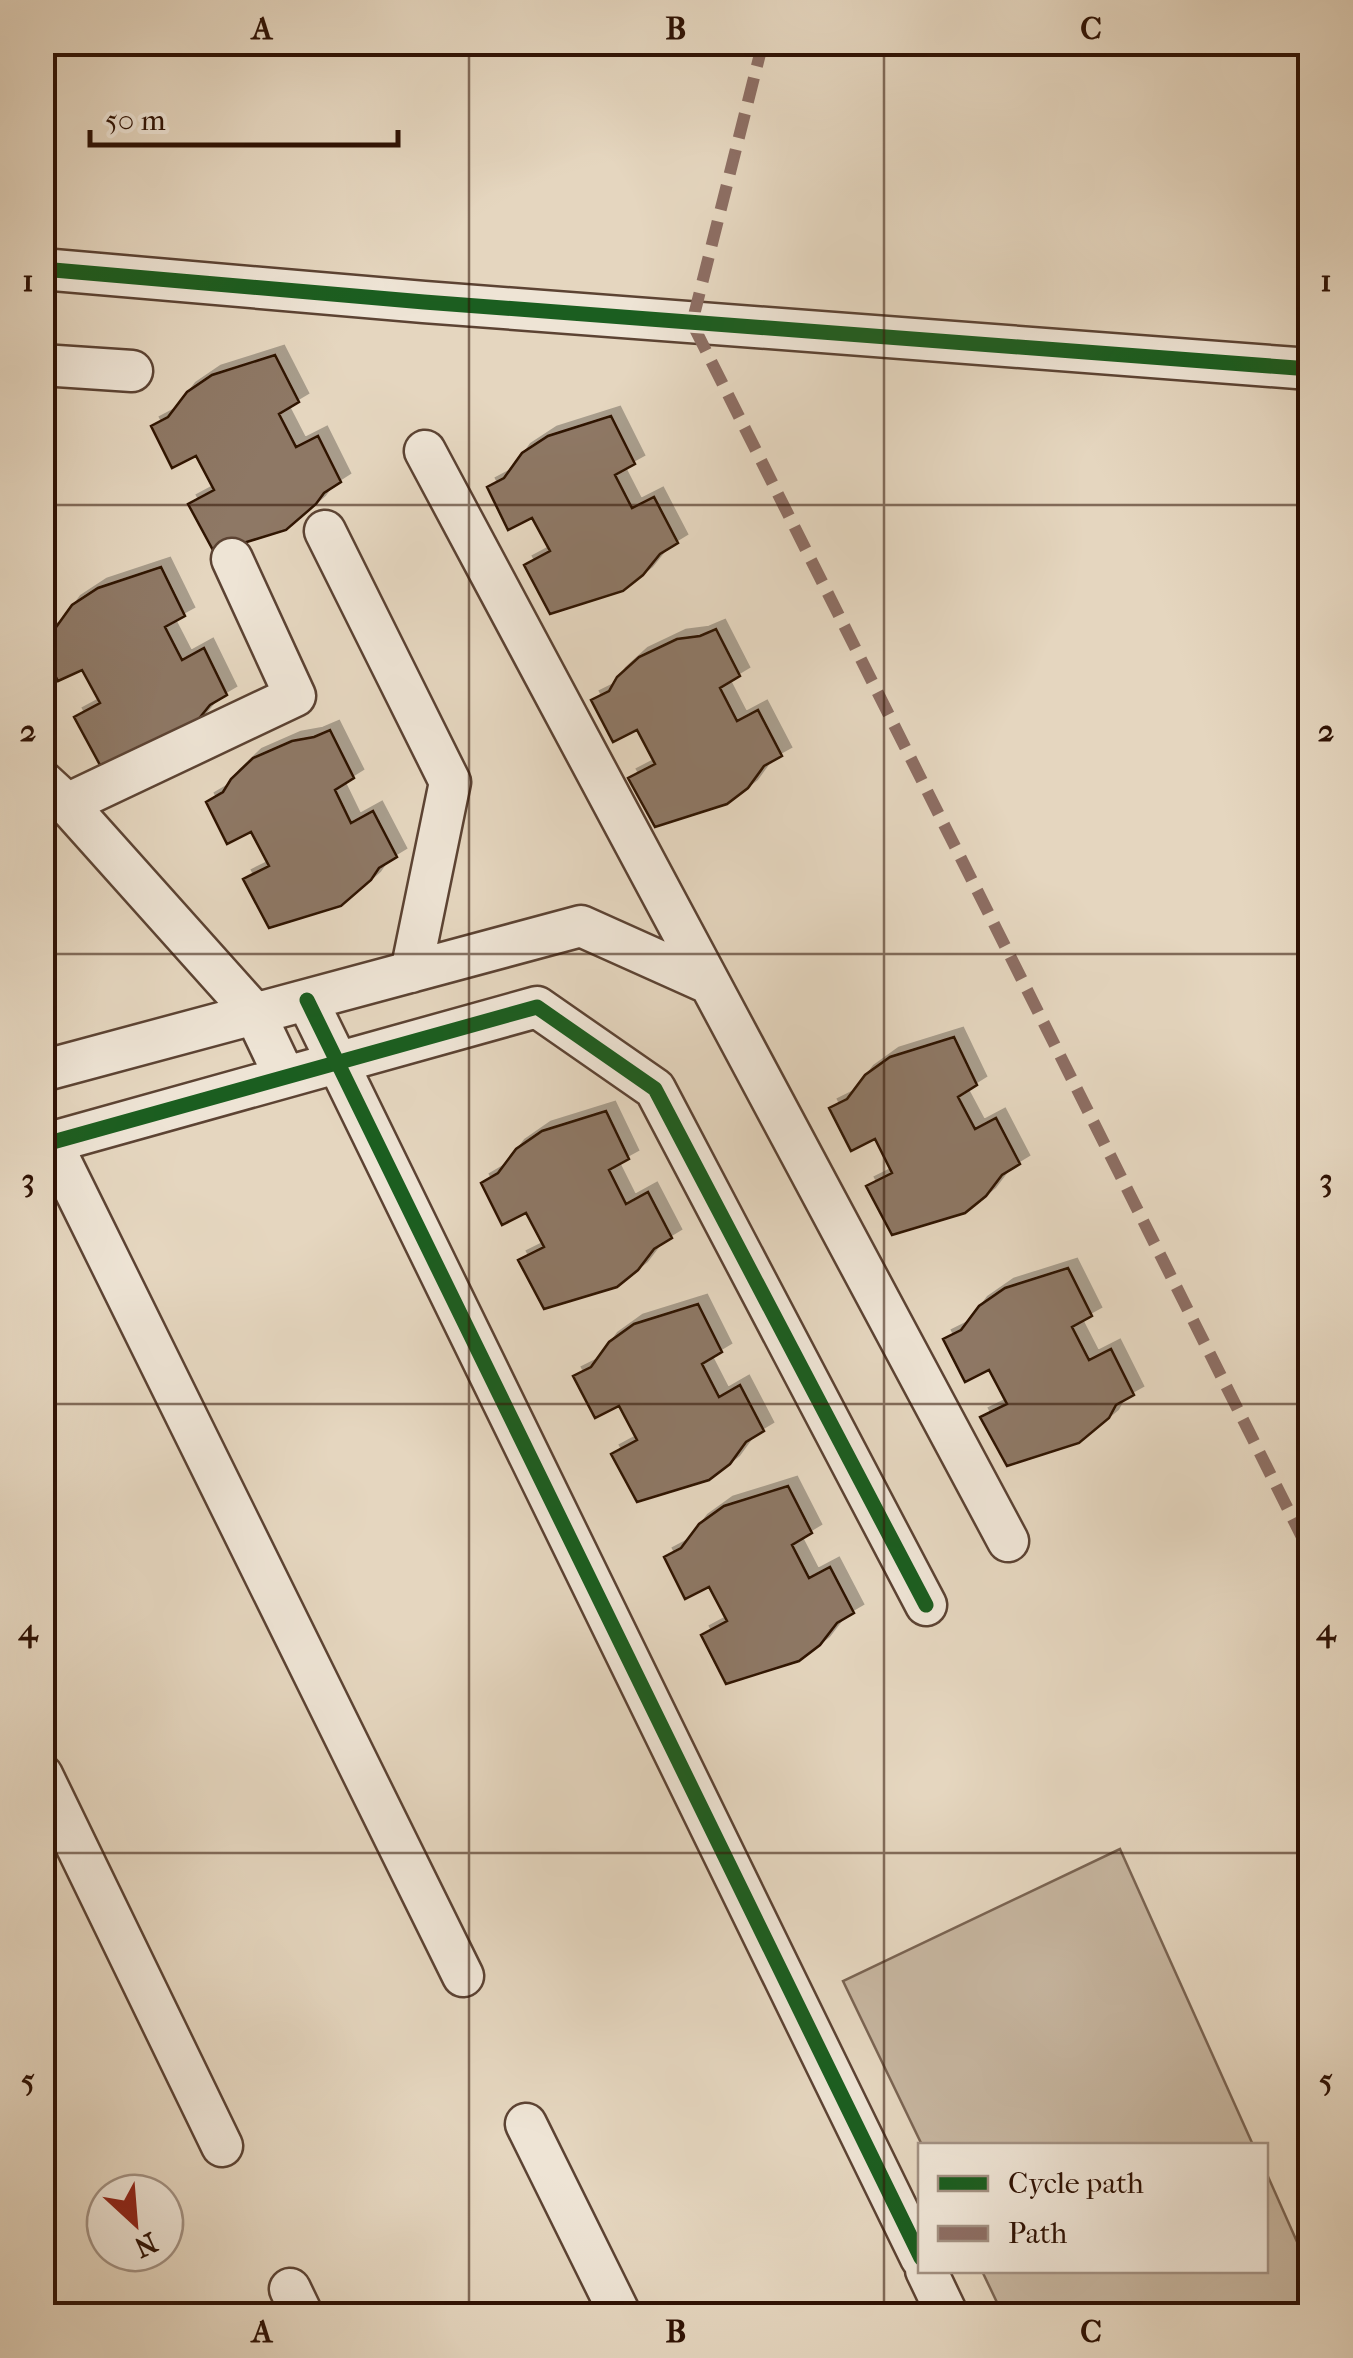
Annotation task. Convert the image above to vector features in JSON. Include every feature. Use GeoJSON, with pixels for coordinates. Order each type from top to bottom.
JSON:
{"type":"FeatureCollection","features":[{"type":"Feature","properties":{"kind":"street"},"geometry":{"type":"LineString","coordinates":[[42,269],[424,302],[1310,368]]}},
{"type":"Feature","properties":{"kind":"street"},"geometry":{"type":"LineString","coordinates":[[42,365],[132,371]]}},
{"type":"Feature","properties":{"kind":"street"},"geometry":{"type":"LineString","coordinates":[[425,452],[1008,1541]]}},
{"type":"Feature","properties":{"kind":"street"},"geometry":{"type":"LineString","coordinates":[[326,530],[450,782],[410,972]]}},
{"type":"Feature","properties":{"kind":"street"},"geometry":{"type":"LineString","coordinates":[[232,559],[296,696],[55,793],[255,1014],[285,1077]]}},
{"type":"Feature","properties":{"kind":"street"},"geometry":{"type":"LineString","coordinates":[[42,1072],[581,926],[708,983]]}},
{"type":"Feature","properties":{"kind":"street"},"geometry":{"type":"LineString","coordinates":[[307,1000],[918,2254]]}},
{"type":"Feature","properties":{"kind":"street"},"geometry":{"type":"LineString","coordinates":[[462,1976],[47,1144],[537,1007],[655,1089],[926,1604]]}},
{"type":"Feature","properties":{"kind":"street"},"geometry":{"type":"LineString","coordinates":[[42,1775],[222,2146]]}},
{"type":"Feature","properties":{"kind":"street"},"geometry":{"type":"LineString","coordinates":[[526,2124],[621,2316]]}},
{"type":"Feature","properties":{"kind":"street"},"geometry":{"type":"LineString","coordinates":[[927,2273],[948,2316]]}},
{"type":"Feature","properties":{"kind":"shaded area"},"geometry":{"type":"Polygon","coordinates":[[[1120,1849],[1252,2143],[921,2143],[843,1981],[1120,1849]]]}},
{"type":"Feature","properties":{"kind":"shaded area"},"geometry":{"type":"Polygon","coordinates":[[[1268,2176],[1310,2271],[1310,2315],[1003,2315],[983,2273],[1268,2273],[1268,2176]]]}},
{"type":"Feature","properties":{"kind":"building"},"geometry":{"type":"Polygon","coordinates":[[[275,355],[299,402],[279,414],[296,447],[318,436],[341,482],[286,530],[214,552],[188,504],[214,490],[196,456],[172,468],[151,426],[168,417],[187,392],[212,375],[275,355]]]}},
{"type":"Feature","properties":{"kind":"building"},"geometry":{"type":"Polygon","coordinates":[[[611,416],[635,464],[615,475],[632,508],[654,497],[678,543],[660,554],[623,591],[550,614],[524,565],[550,551],[532,518],[508,530],[487,487],[504,478],[522,453],[548,436],[611,416]]]}},
{"type":"Feature","properties":{"kind":"building"},"geometry":{"type":"Polygon","coordinates":[[[161,567],[185,616],[165,627],[182,660],[204,648],[227,695],[210,705],[193,726],[131,756],[100,765],[74,717],[100,703],[82,670],[58,681],[42,651],[42,636],[54,630],[72,605],[98,588],[161,567]]]}},
{"type":"Feature","properties":{"kind":"building"},"geometry":{"type":"Polygon","coordinates":[[[716,629],[740,676],[720,688],[737,721],[758,710],[782,756],[764,766],[748,788],[727,804],[655,827],[628,778],[655,764],[637,730],[613,742],[591,700],[609,691],[617,677],[639,657],[677,639],[716,629]]]}},
{"type":"Feature","properties":{"kind":"building"},"geometry":{"type":"Polygon","coordinates":[[[330,730],[354,778],[335,790],[351,823],[373,811],[397,857],[379,868],[341,906],[269,928],[243,879],[269,866],[251,832],[227,844],[206,802],[223,792],[253,758],[330,730]]]}},
{"type":"Feature","properties":{"kind":"building"},"geometry":{"type":"Polygon","coordinates":[[[954,1037],[977,1085],[958,1097],[975,1129],[996,1118],[1020,1164],[1002,1175],[986,1196],[965,1213],[892,1235],[866,1186],[892,1173],[875,1139],[851,1151],[829,1108],[847,1099],[865,1075],[890,1057],[954,1037]]]}},
{"type":"Feature","properties":{"kind":"building"},"geometry":{"type":"Polygon","coordinates":[[[606,1111],[629,1159],[609,1170],[626,1204],[648,1192],[672,1238],[654,1249],[638,1270],[617,1287],[544,1309],[518,1260],[544,1247],[526,1213],[502,1225],[481,1183],[498,1173],[516,1149],[542,1131],[606,1111]]]}},
{"type":"Feature","properties":{"kind":"building"},"geometry":{"type":"Polygon","coordinates":[[[1068,1268],[1092,1316],[1072,1327],[1089,1360],[1111,1349],[1134,1395],[1116,1405],[1109,1418],[1079,1443],[1007,1466],[980,1417],[1007,1404],[989,1370],[965,1382],[943,1339],[961,1330],[979,1306],[1005,1288],[1068,1268]]]}},
{"type":"Feature","properties":{"kind":"building"},"geometry":{"type":"Polygon","coordinates":[[[698,1304],[722,1352],[702,1364],[719,1397],[740,1385],[764,1431],[746,1442],[730,1464],[709,1480],[637,1502],[611,1454],[637,1440],[619,1406],[595,1418],[573,1376],[591,1367],[609,1342],[634,1324],[698,1304]]]}},
{"type":"Feature","properties":{"kind":"building"},"geometry":{"type":"Polygon","coordinates":[[[788,1486],[812,1533],[792,1545],[809,1578],[830,1567],[854,1613],[837,1623],[820,1645],[799,1661],[726,1684],[701,1635],[727,1621],[709,1587],[685,1599],[664,1557],[681,1548],[699,1524],[724,1506],[788,1486]]]}},
{"type":"Feature","properties":{"kind":"marked path"},"geometry":{"type":"LineString","coordinates":[[763,42],[692,323],[1310,1553]]}},
{"type":"Feature","properties":{"kind":"cycle path"},"geometry":{"type":"LineString","coordinates":[[42,269],[1310,369]]}},
{"type":"Feature","properties":{"kind":"cycle path"},"geometry":{"type":"LineString","coordinates":[[307,1000],[918,2252]]}},
{"type":"Feature","properties":{"kind":"cycle path"},"geometry":{"type":"LineString","coordinates":[[42,1145],[537,1007],[655,1089],[926,1605]]}}]}
